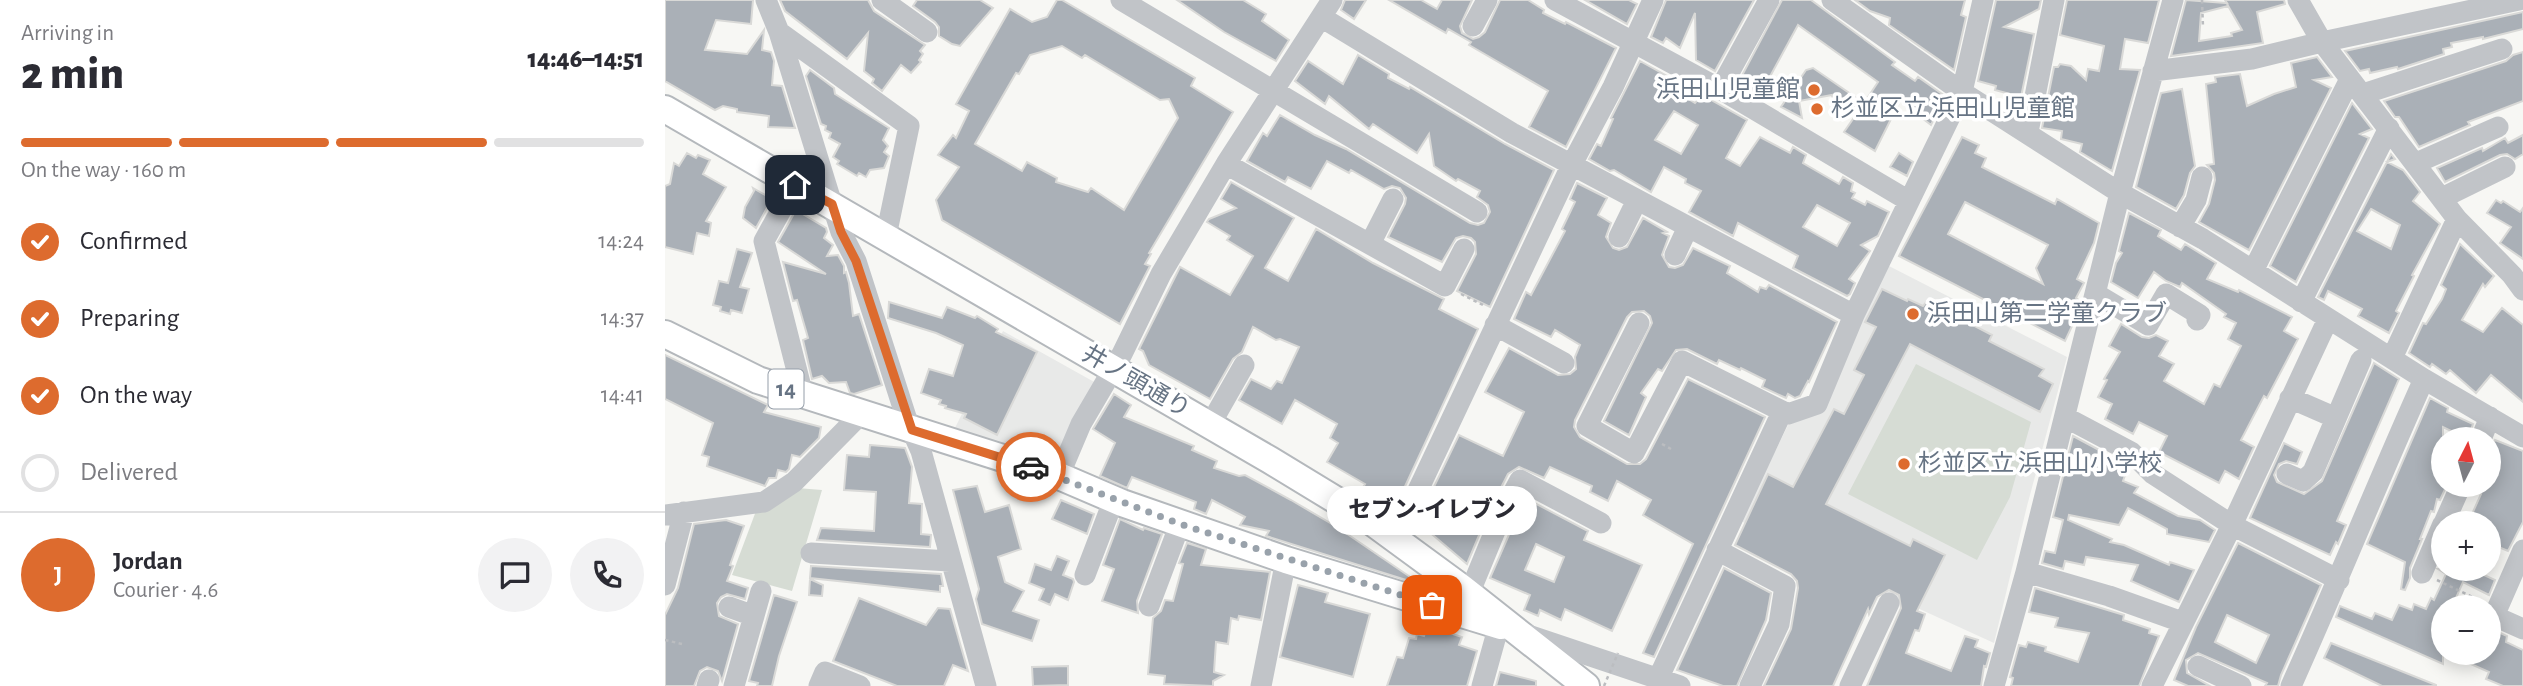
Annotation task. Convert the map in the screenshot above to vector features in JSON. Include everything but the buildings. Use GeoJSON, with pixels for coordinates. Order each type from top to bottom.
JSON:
{"type":"FeatureCollection","features":[{"type":"Feature","properties":{"kind":"main road","name":"井ノ頭通り"},"geometry":{"type":"LineString","coordinates":[[665,109],[1332,497],[1395,539],[1469,594],[1507,628],[1576,682]]}},
{"type":"Feature","properties":{"kind":"main road","name":"14"},"geometry":{"type":"LineString","coordinates":[[665,334],[758,380],[1059,476],[1180,524],[1286,560],[1507,628]]}},
{"type":"Feature","properties":{"kind":"street"},"geometry":{"type":"LineString","coordinates":[[765,0],[779,32],[841,232],[856,261],[921,451],[986,686]]}},
{"type":"Feature","properties":{"kind":"street"},"geometry":{"type":"LineString","coordinates":[[882,0],[904,6],[927,32]]}},
{"type":"Feature","properties":{"kind":"street"},"geometry":{"type":"LineString","coordinates":[[1473,26],[1487,0]]}},
{"type":"Feature","properties":{"kind":"street"},"geometry":{"type":"LineString","coordinates":[[1555,0],[1720,89],[1909,201]]}},
{"type":"Feature","properties":{"kind":"street"},"geometry":{"type":"LineString","coordinates":[[1395,539],[1571,166],[1613,87],[1653,0]]}},
{"type":"Feature","properties":{"kind":"street"},"geometry":{"type":"LineString","coordinates":[[1720,89],[1769,0]]}},
{"type":"Feature","properties":{"kind":"street"},"geometry":{"type":"LineString","coordinates":[[1639,323],[1587,426],[1633,453],[1682,361],[1788,414],[1817,404],[1854,315],[1962,92],[1983,0]]}},
{"type":"Feature","properties":{"kind":"street"},"geometry":{"type":"LineString","coordinates":[[2028,132],[2054,0]]}},
{"type":"Feature","properties":{"kind":"street"},"geometry":{"type":"LineString","coordinates":[[1994,686],[2026,572],[2120,192],[2173,0]]}},
{"type":"Feature","properties":{"kind":"street"},"geometry":{"type":"LineString","coordinates":[[2298,0],[2322,42],[2457,219],[2512,275],[2523,290]]}},
{"type":"Feature","properties":{"kind":"street"},"geometry":{"type":"LineString","coordinates":[[2153,71],[2252,59],[2322,42],[2431,9],[2506,1]]}},
{"type":"Feature","properties":{"kind":"street"},"geometry":{"type":"LineString","coordinates":[[1129,2],[1273,92],[1477,212]]}},
{"type":"Feature","properties":{"kind":"street"},"geometry":{"type":"LineString","coordinates":[[1841,3],[1962,92],[2424,379],[2523,437]]}},
{"type":"Feature","properties":{"kind":"street"},"geometry":{"type":"LineString","coordinates":[[1059,476],[1081,424],[1114,369],[1161,274],[1226,164],[1327,8],[1512,133],[1854,315]]}},
{"type":"Feature","properties":{"kind":"street"},"geometry":{"type":"LineString","coordinates":[[779,32],[909,126],[886,236]]}},
{"type":"Feature","properties":{"kind":"street"},"geometry":{"type":"LineString","coordinates":[[2253,271],[2356,87],[2502,49]]}},
{"type":"Feature","properties":{"kind":"street"},"geometry":{"type":"LineString","coordinates":[[2416,163],[2498,127]]}},
{"type":"Feature","properties":{"kind":"street"},"geometry":{"type":"LineString","coordinates":[[2301,302],[2389,128]]}},
{"type":"Feature","properties":{"kind":"street"},"geometry":{"type":"LineString","coordinates":[[1226,164],[1445,286],[1464,250]]}},
{"type":"Feature","properties":{"kind":"street"},"geometry":{"type":"LineString","coordinates":[[2442,198],[2505,167]]}},
{"type":"Feature","properties":{"kind":"street"},"geometry":{"type":"LineString","coordinates":[[2180,226],[2196,200],[2202,177]]}},
{"type":"Feature","properties":{"kind":"street"},"geometry":{"type":"LineString","coordinates":[[795,185],[764,241],[800,383]]}},
{"type":"Feature","properties":{"kind":"street"},"geometry":{"type":"LineString","coordinates":[[1370,244],[1393,199]]}},
{"type":"Feature","properties":{"kind":"street"},"geometry":{"type":"LineString","coordinates":[[1619,237],[1637,200]]}},
{"type":"Feature","properties":{"kind":"street"},"geometry":{"type":"LineString","coordinates":[[2392,358],[2457,219]]}},
{"type":"Feature","properties":{"kind":"street"},"geometry":{"type":"LineString","coordinates":[[1675,255],[1688,228]]}},
{"type":"Feature","properties":{"kind":"street"},"geometry":{"type":"LineString","coordinates":[[2096,293],[2147,325],[2166,294],[2200,315],[2197,320]]}},
{"type":"Feature","properties":{"kind":"street"},"geometry":{"type":"LineString","coordinates":[[1498,319],[1564,363]]}},
{"type":"Feature","properties":{"kind":"street"},"geometry":{"type":"LineString","coordinates":[[2152,686],[2232,525],[2328,319]]}},
{"type":"Feature","properties":{"kind":"street"},"geometry":{"type":"LineString","coordinates":[[2287,474],[2303,481],[2313,472],[2361,360]]}},
{"type":"Feature","properties":{"kind":"street"},"geometry":{"type":"LineString","coordinates":[[1210,425],[1244,365]]}},
{"type":"Feature","properties":{"kind":"street"},"geometry":{"type":"LineString","coordinates":[[2291,686],[2424,379]]}},
{"type":"Feature","properties":{"kind":"street"},"geometry":{"type":"LineString","coordinates":[[2290,398],[2336,418]]}},
{"type":"Feature","properties":{"kind":"street"},"geometry":{"type":"LineString","coordinates":[[1658,678],[1782,412]]}},
{"type":"Feature","properties":{"kind":"street"},"geometry":{"type":"LineString","coordinates":[[665,585],[674,514],[764,502],[794,482],[861,414]]}},
{"type":"Feature","properties":{"kind":"street"},"geometry":{"type":"LineString","coordinates":[[2065,417],[2131,452],[2153,474],[2232,525],[2339,580]]}},
{"type":"Feature","properties":{"kind":"street"},"geometry":{"type":"LineString","coordinates":[[2486,427],[2490,417]]}},
{"type":"Feature","properties":{"kind":"street"},"geometry":{"type":"LineString","coordinates":[[1469,594],[1502,514],[1520,480],[1601,523]]}},
{"type":"Feature","properties":{"kind":"street"},"geometry":{"type":"LineString","coordinates":[[1085,575],[1114,499]]}},
{"type":"Feature","properties":{"kind":"street"},"geometry":{"type":"LineString","coordinates":[[1149,606],[1180,524]]}},
{"type":"Feature","properties":{"kind":"street"},"geometry":{"type":"LineString","coordinates":[[1717,550],[1784,586],[1779,624],[1750,686]]}},
{"type":"Feature","properties":{"kind":"street"},"geometry":{"type":"LineString","coordinates":[[2501,600],[2523,550]]}},
{"type":"Feature","properties":{"kind":"street"},"geometry":{"type":"LineString","coordinates":[[2422,573],[2431,552]]}},
{"type":"Feature","properties":{"kind":"street"},"geometry":{"type":"LineString","coordinates":[[811,553],[854,565],[950,561]]}},
{"type":"Feature","properties":{"kind":"street"},"geometry":{"type":"LineString","coordinates":[[1261,686],[1286,560]]}},
{"type":"Feature","properties":{"kind":"street"},"geometry":{"type":"LineString","coordinates":[[2026,572],[2109,596],[2182,622]]}},
{"type":"Feature","properties":{"kind":"street"},"geometry":{"type":"LineString","coordinates":[[734,686],[761,591]]}},
{"type":"Feature","properties":{"kind":"street"},"geometry":{"type":"LineString","coordinates":[[1850,686],[1889,603]]}},
{"type":"Feature","properties":{"kind":"street"},"geometry":{"type":"LineString","coordinates":[[729,607],[754,616]]}},
{"type":"Feature","properties":{"kind":"street"},"geometry":{"type":"LineString","coordinates":[[2501,619],[2523,629]]}},
{"type":"Feature","properties":{"kind":"street"},"geometry":{"type":"LineString","coordinates":[[1482,686],[1507,628],[1609,656],[1680,686]]}},
{"type":"Feature","properties":{"kind":"street"},"geometry":{"type":"LineString","coordinates":[[1576,682],[1581,659],[1609,656]]}},
{"type":"Feature","properties":{"kind":"street"},"geometry":{"type":"LineString","coordinates":[[2198,666],[2241,686]]}},
{"type":"Feature","properties":{"kind":"street"},"geometry":{"type":"LineString","coordinates":[[820,686],[825,672],[860,686]]}},
{"type":"Feature","properties":{"kind":"path"},"geometry":{"type":"LineString","coordinates":[[2202,0],[2203,27]]}},
{"type":"Feature","properties":{"kind":"path"},"geometry":{"type":"LineString","coordinates":[[1445,286],[1498,319]]}},
{"type":"Feature","properties":{"kind":"path"},"geometry":{"type":"LineString","coordinates":[[2422,573],[2468,595]]}},
{"type":"Feature","properties":{"kind":"path"},"geometry":{"type":"LineString","coordinates":[[665,640],[682,644]]}},
{"type":"Feature","properties":{"kind":"path"},"geometry":{"type":"LineString","coordinates":[[1604,686],[1609,656]]}},
{"type":"Feature","properties":{"kind":"shaded area","name":"杉並区立 浜田山小学校"},"geometry":{"type":"Polygon","coordinates":[[[1887,265],[2067,357],[1994,643],[1867,585],[1741,521],[1789,423],[1819,413],[1887,265]]]}},
{"type":"Feature","properties":{"kind":"shaded area"},"geometry":{"type":"Polygon","coordinates":[[[1003,331],[1096,383],[1061,464],[954,430],[1003,331]]]}},
{"type":"Feature","properties":{"kind":"shaded area"},"geometry":{"type":"Polygon","coordinates":[[[1916,364],[2031,422],[2010,497],[1977,560],[1848,494],[1916,364]]]}},
{"type":"Feature","properties":{"kind":"shaded area"},"geometry":{"type":"Polygon","coordinates":[[[797,488],[822,490],[792,591],[732,575],[756,511],[797,488]]]}},
{"type":"Feature","properties":{"kind":"way so far"},"geometry":{"type":"LineString","coordinates":[[1031,467],[1180,524],[1432,605]]}},
{"type":"Feature","properties":{"kind":"place","name":"浜田山児童館"},"geometry":{"type":"Point","coordinates":[1814,90]}},
{"type":"Feature","properties":{"kind":"place","name":"杉並区立 浜田山児童館"},"geometry":{"type":"Point","coordinates":[1817,109]}},
{"type":"Feature","properties":{"kind":"place","name":"浜田山第二学童クラブ"},"geometry":{"type":"Point","coordinates":[1913,314]}},
{"type":"Feature","properties":{"kind":"place","name":"杉並区立 浜田山小学校"},"geometry":{"type":"Point","coordinates":[1904,464]}},
{"type":"Feature","properties":{"kind":"place","name":"セブン-イレブン"},"geometry":{"type":"Point","coordinates":[1432,605]}},
{"type":"Feature","properties":{"kind":"route"},"geometry":{"type":"LineString","coordinates":[[795,185],[832,204],[841,232],[856,261],[912,430],[1031,467]]}}]}
